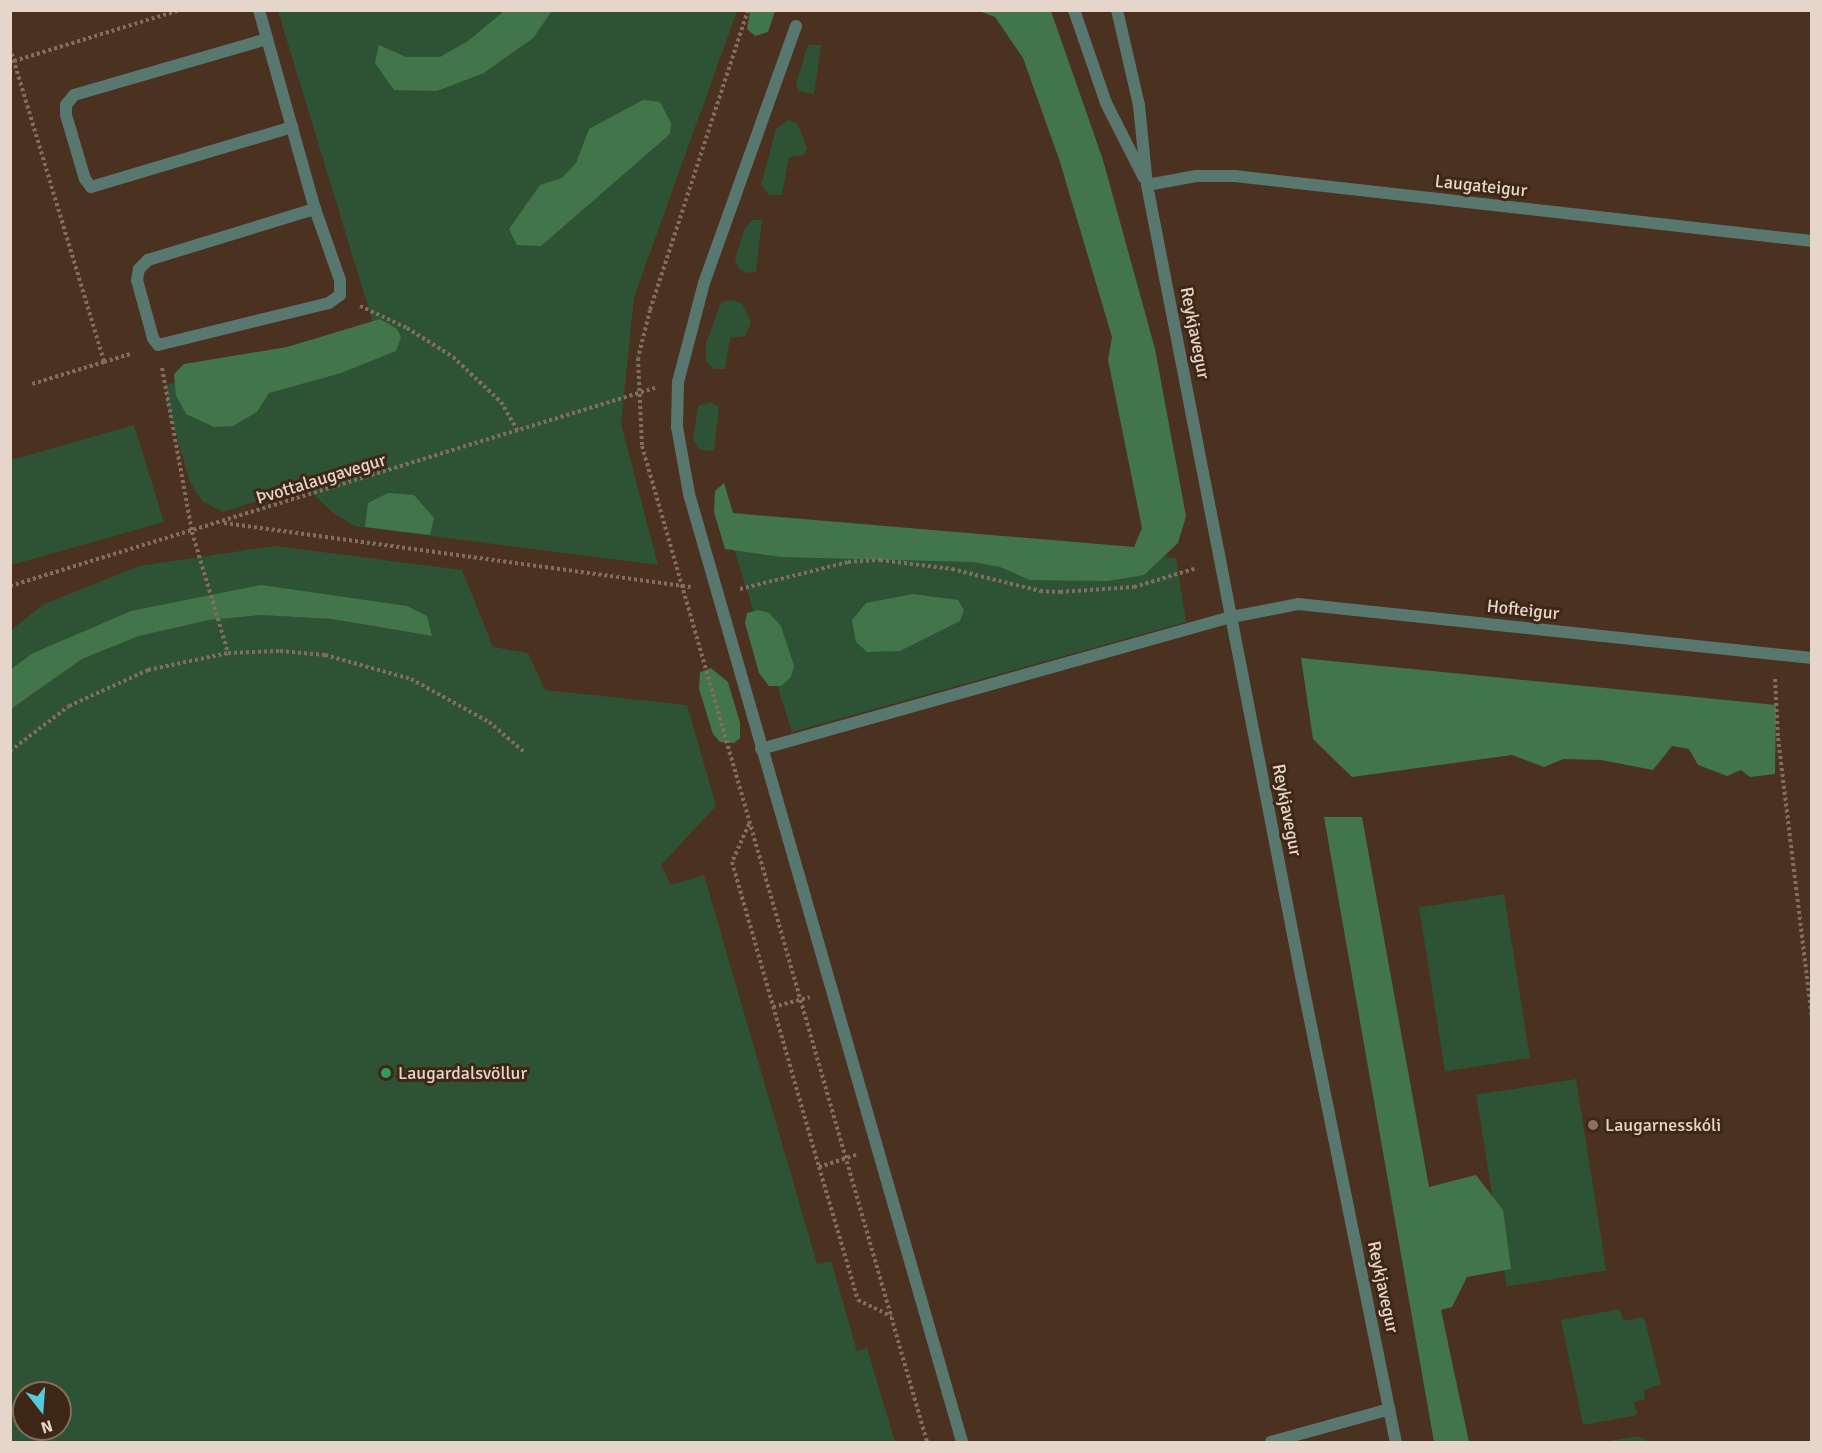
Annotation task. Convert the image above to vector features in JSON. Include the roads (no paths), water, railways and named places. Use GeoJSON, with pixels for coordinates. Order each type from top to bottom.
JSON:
{"type":"FeatureCollection","features":[{"type":"Feature","properties":{"kind":"street"},"geometry":{"type":"LineString","coordinates":[[259,10],[315,208],[340,280],[340,295],[329,303],[158,345],[137,280],[139,269],[148,260],[315,208]]}},
{"type":"Feature","properties":{"kind":"street","name":"Reykjavegur"},"geometry":{"type":"LineString","coordinates":[[1074,10],[1106,103],[1147,184]]}},
{"type":"Feature","properties":{"kind":"street","name":"Reykjavegur"},"geometry":{"type":"LineString","coordinates":[[1117,10],[1139,105],[1147,184],[1301,976],[1396,1443]]}},
{"type":"Feature","properties":{"kind":"street"},"geometry":{"type":"LineString","coordinates":[[796,26],[704,283],[678,382],[677,427],[681,463],[761,749],[962,1443]]}},
{"type":"Feature","properties":{"kind":"street"},"geometry":{"type":"LineString","coordinates":[[267,39],[74,95],[66,105],[66,115],[85,179],[91,187],[292,128]]}},
{"type":"Feature","properties":{"kind":"street","name":"Laugateigur"},"geometry":{"type":"LineString","coordinates":[[1147,184],[1196,176],[1235,176],[1812,241]]}},
{"type":"Feature","properties":{"kind":"street","name":"Hofteigur"},"geometry":{"type":"LineString","coordinates":[[761,749],[1232,617],[1298,604],[1812,658]]}},
{"type":"Feature","properties":{"kind":"street"},"geometry":{"type":"LineString","coordinates":[[1271,1443],[1390,1409]]}},
{"type":"Feature","properties":{"kind":"place","name":"Laugardalsvöllur"},"geometry":{"type":"Point","coordinates":[386,1073]}},
{"type":"Feature","properties":{"kind":"place","name":"Laugarnesskóli"},"geometry":{"type":"Point","coordinates":[1593,1125]}}]}
